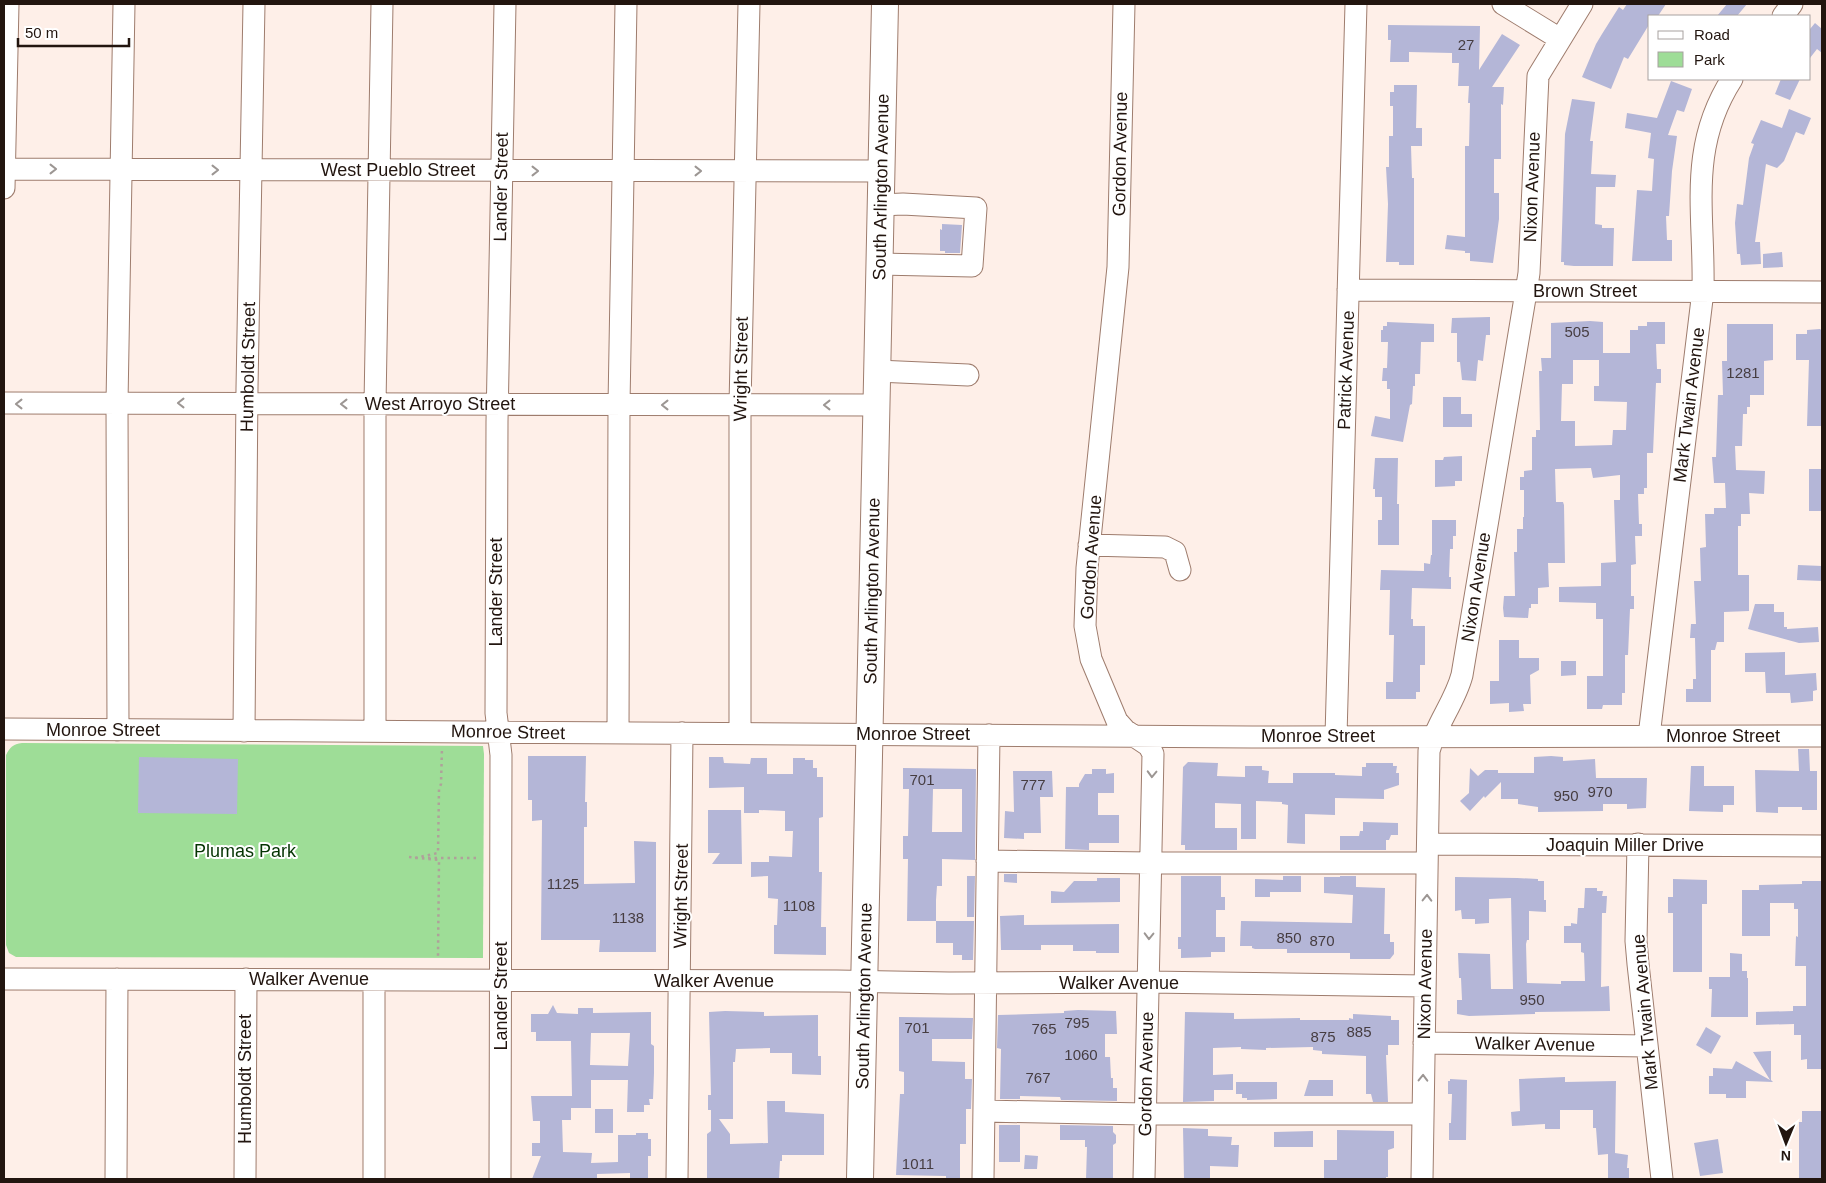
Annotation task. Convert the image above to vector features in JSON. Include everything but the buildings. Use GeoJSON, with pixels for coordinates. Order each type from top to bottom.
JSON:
{"type":"FeatureCollection","features":[{"type":"Feature","properties":{"kind":"main road","name":"South Arlington Avenue"},"geometry":{"type":"LineString","coordinates":[[860,1179],[885,4]]}},
{"type":"Feature","properties":{"kind":"street"},"geometry":{"type":"LineString","coordinates":[[4,188],[5,54],[8,4]]}},
{"type":"Feature","properties":{"kind":"street"},"geometry":{"type":"LineString","coordinates":[[118,730],[117,403],[124,4]]}},
{"type":"Feature","properties":{"kind":"street","name":"Humboldt Street"},"geometry":{"type":"LineString","coordinates":[[244,731],[247,403],[254,4]]}},
{"type":"Feature","properties":{"kind":"street"},"geometry":{"type":"LineString","coordinates":[[375,731],[375,404],[382,4]]}},
{"type":"Feature","properties":{"kind":"street","name":"Lander Street"},"geometry":{"type":"LineString","coordinates":[[500,1179],[501,755],[496,713],[497,404],[505,4]]}},
{"type":"Feature","properties":{"kind":"street"},"geometry":{"type":"LineString","coordinates":[[618,733],[619,405],[626,4]]}},
{"type":"Feature","properties":{"kind":"street","name":"Wright Street"},"geometry":{"type":"LineString","coordinates":[[740,733],[740,405],[749,4]]}},
{"type":"Feature","properties":{"kind":"street","name":"Gordon Avenue"},"geometry":{"type":"LineString","coordinates":[[1124,4],[1118,267],[1089,545],[1085,592],[1085,626],[1091,660],[1117,720],[1132,735],[1149,746],[1153,754],[1144,1179]]}},
{"type":"Feature","properties":{"kind":"street","name":"Patrick Avenue"},"geometry":{"type":"LineString","coordinates":[[1336,736],[1356,4]]}},
{"type":"Feature","properties":{"kind":"street"},"geometry":{"type":"LineString","coordinates":[[1503,4],[1560,39]]}},
{"type":"Feature","properties":{"kind":"street","name":"Nixon Avenue"},"geometry":{"type":"LineString","coordinates":[[1422,1179],[1429,751],[1434,736],[1455,695],[1462,675],[1526,292],[1530,244],[1536,83],[1538,76],[1582,4]]}},
{"type":"Feature","properties":{"kind":"street"},"geometry":{"type":"LineString","coordinates":[[1783,15],[1792,4]]}},
{"type":"Feature","properties":{"kind":"street","name":"Mark Twain Avenue"},"geometry":{"type":"LineString","coordinates":[[1649,736],[1703,291],[1700,203],[1702,160],[1714,112],[1731,80]]}},
{"type":"Feature","properties":{"kind":"street","name":"West Pueblo Street"},"geometry":{"type":"LineString","coordinates":[[4,169],[882,171]]}},
{"type":"Feature","properties":{"kind":"street"},"geometry":{"type":"LineString","coordinates":[[880,264],[972,266],[976,208],[903,204],[881,205]]}},
{"type":"Feature","properties":{"kind":"street","name":"Brown Street"},"geometry":{"type":"LineString","coordinates":[[1348,290],[1822,292]]}},
{"type":"Feature","properties":{"kind":"street"},"geometry":{"type":"LineString","coordinates":[[877,372],[968,375]]}},
{"type":"Feature","properties":{"kind":"street","name":"West Arroyo Street"},"geometry":{"type":"LineString","coordinates":[[4,404],[876,405]]}},
{"type":"Feature","properties":{"kind":"street"},"geometry":{"type":"LineString","coordinates":[[1089,545],[1170,549],[1175,552],[1180,570]]}},
{"type":"Feature","properties":{"kind":"street","name":"Monroe Street"},"geometry":{"type":"LineString","coordinates":[[4,729],[989,735],[1822,736]]}},
{"type":"Feature","properties":{"kind":"street","name":"Wright Street"},"geometry":{"type":"LineString","coordinates":[[677,1179],[682,733]]}},
{"type":"Feature","properties":{"kind":"street"},"geometry":{"type":"LineString","coordinates":[[982,1179],[989,735]]}},
{"type":"Feature","properties":{"kind":"street","name":"Mark Twain Avenue"},"geometry":{"type":"LineString","coordinates":[[1638,844],[1636,941],[1662,1179]]}},
{"type":"Feature","properties":{"kind":"street","name":"Joaquin Miller Drive"},"geometry":{"type":"LineString","coordinates":[[987,861],[1150,863],[1638,844],[1822,846]]}},
{"type":"Feature","properties":{"kind":"street","name":"Walker Avenue"},"geometry":{"type":"LineString","coordinates":[[4,979],[1148,982],[1425,986]]}},
{"type":"Feature","properties":{"kind":"street"},"geometry":{"type":"LineString","coordinates":[[116,1179],[117,979]]}},
{"type":"Feature","properties":{"kind":"street","name":"Humboldt Street"},"geometry":{"type":"LineString","coordinates":[[245,1179],[246,979]]}},
{"type":"Feature","properties":{"kind":"street"},"geometry":{"type":"LineString","coordinates":[[374,980],[374,1179]]}},
{"type":"Feature","properties":{"kind":"street","name":"Walker Avenue"},"geometry":{"type":"LineString","coordinates":[[1424,1043],[1647,1046]]}},
{"type":"Feature","properties":{"kind":"street"},"geometry":{"type":"LineString","coordinates":[[984,1111],[1145,1114],[1423,1114]]}},
{"type":"Feature","properties":{"kind":"path"},"geometry":{"type":"LineString","coordinates":[[416,858],[438,853],[438,789],[441,784],[442,747]]}},
{"type":"Feature","properties":{"kind":"path"},"geometry":{"type":"LineString","coordinates":[[409,857],[439,860],[438,956]]}},
{"type":"Feature","properties":{"kind":"path"},"geometry":{"type":"LineString","coordinates":[[416,858],[479,858]]}},
{"type":"Feature","properties":{"kind":"green space","name":"Plumas Park"},"geometry":{"type":"Polygon","coordinates":[[[22,743],[483,746],[483,958],[16,957],[9,953],[6,945],[6,755],[12,746],[22,743]]]}}]}
